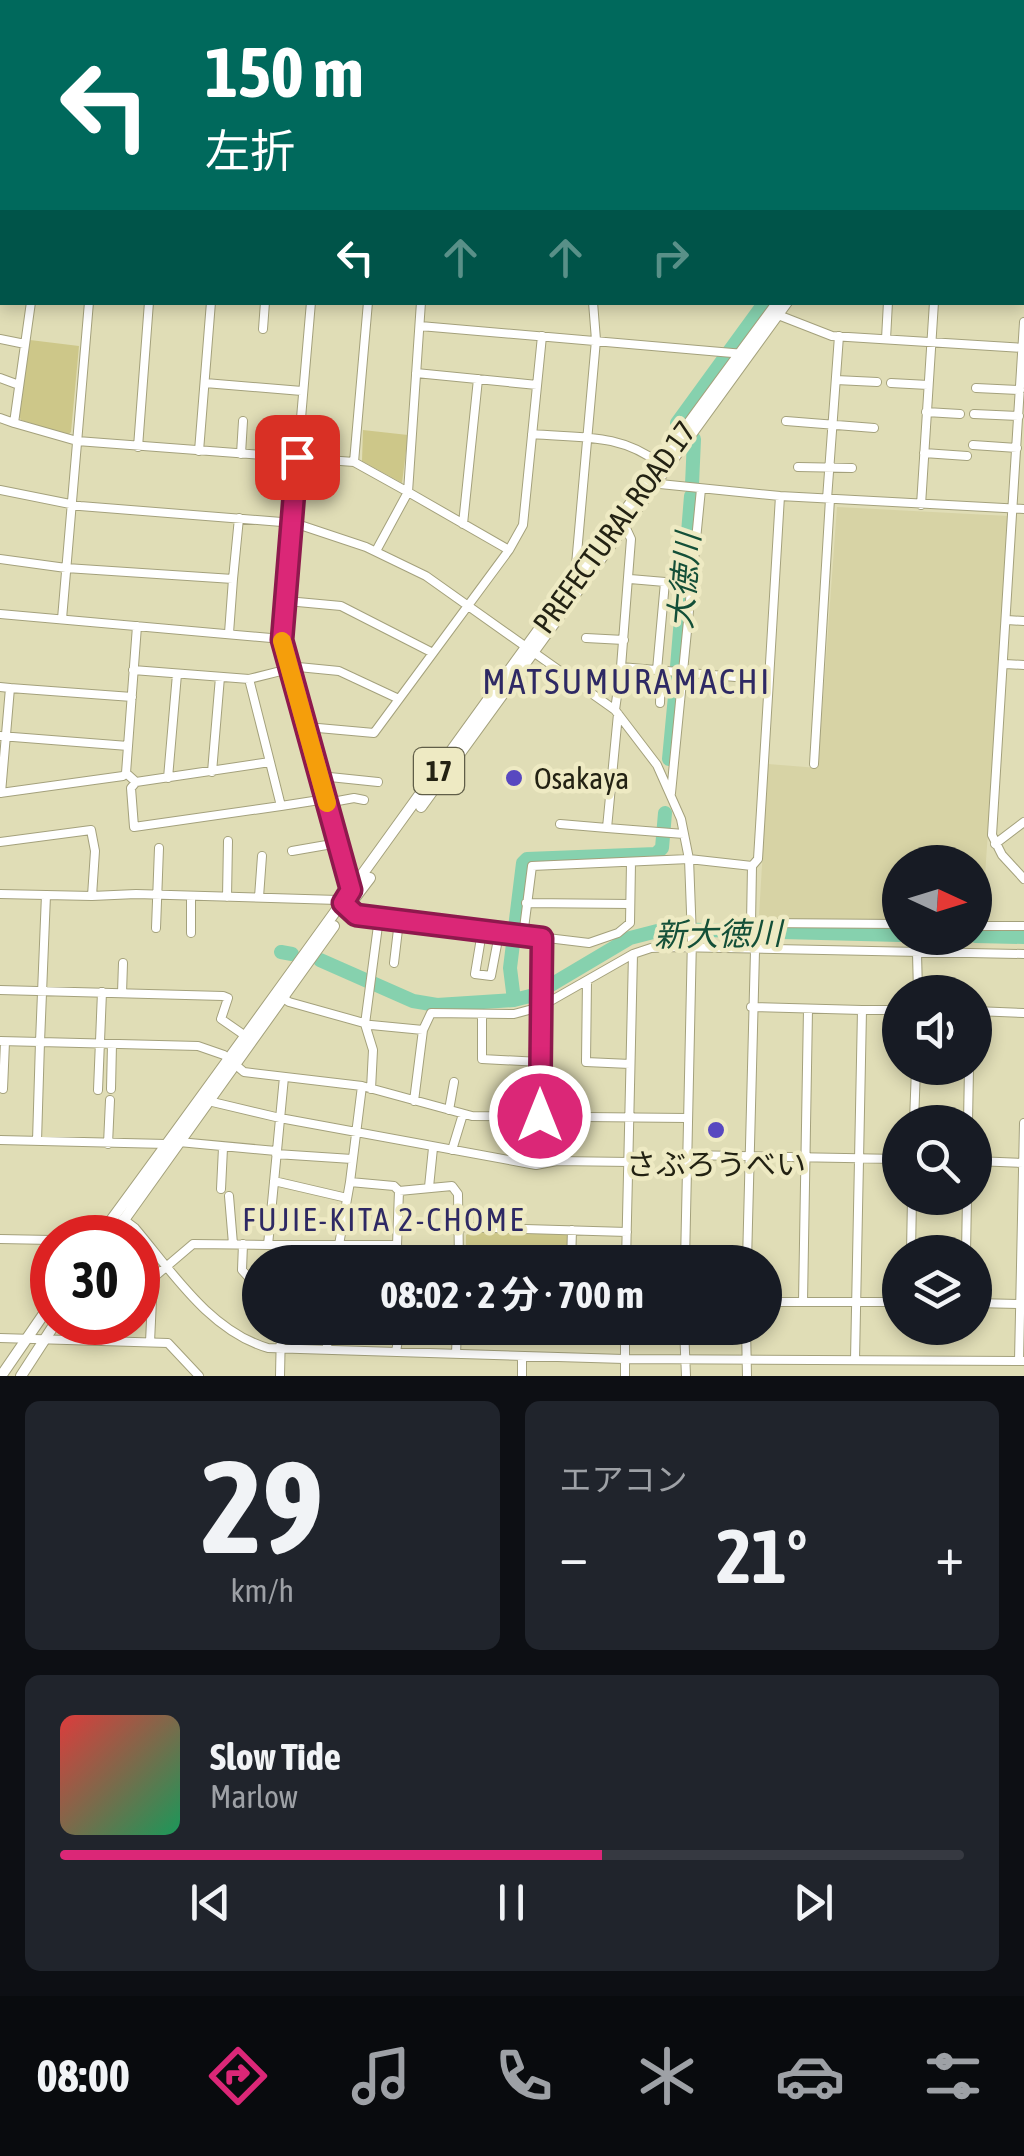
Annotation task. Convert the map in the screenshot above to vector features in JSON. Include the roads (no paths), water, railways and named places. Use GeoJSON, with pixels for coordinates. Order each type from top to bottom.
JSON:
{"type":"FeatureCollection","features":[{"type":"Feature","properties":{"kind":"main road","name":"PREFECTURAL ROAD 17"},"geometry":{"type":"LineString","coordinates":[[650,483],[737,353],[776,310]]}},
{"type":"Feature","properties":{"kind":"main road","name":"PREFECTURAL ROAD 17"},"geometry":{"type":"LineString","coordinates":[[120,1215],[532,649],[737,353]]}},
{"type":"Feature","properties":{"kind":"main road","name":"PREFECTURAL ROAD 17"},"geometry":{"type":"LineString","coordinates":[[532,649],[575,576],[621,523]]}},
{"type":"Feature","properties":{"kind":"main road"},"geometry":{"type":"LineString","coordinates":[[1,1376],[30,1335]]}},
{"type":"Feature","properties":{"kind":"main road"},"geometry":{"type":"LineString","coordinates":[[21,1376],[42,1345]]}},
{"type":"Feature","properties":{"kind":"street"},"geometry":{"type":"LineString","coordinates":[[14,422],[31,305]]}},
{"type":"Feature","properties":{"kind":"street"},"geometry":{"type":"LineString","coordinates":[[62,620],[89,305]]}},
{"type":"Feature","properties":{"kind":"street"},"geometry":{"type":"LineString","coordinates":[[138,447],[150,305]]}},
{"type":"Feature","properties":{"kind":"street"},"geometry":{"type":"LineString","coordinates":[[199,451],[211,305]]}},
{"type":"Feature","properties":{"kind":"street"},"geometry":{"type":"LineString","coordinates":[[263,329],[265,305]]}},
{"type":"Feature","properties":{"kind":"street"},"geometry":{"type":"LineString","coordinates":[[311,305],[282,640],[354,893]]}},
{"type":"Feature","properties":{"kind":"street"},"geometry":{"type":"LineString","coordinates":[[354,462],[368,305]]}},
{"type":"Feature","properties":{"kind":"street"},"geometry":{"type":"LineString","coordinates":[[376,551],[408,492],[422,305]]}},
{"type":"Feature","properties":{"kind":"street"},"geometry":{"type":"LineString","coordinates":[[575,576],[596,340],[592,305]]}},
{"type":"Feature","properties":{"kind":"street"},"geometry":{"type":"LineString","coordinates":[[886,339],[888,305]]}},
{"type":"Feature","properties":{"kind":"street"},"geometry":{"type":"LineString","coordinates":[[921,505],[934,305]]}},
{"type":"Feature","properties":{"kind":"street"},"geometry":{"type":"LineString","coordinates":[[776,310],[839,336],[1023,348]]}},
{"type":"Feature","properties":{"kind":"street"},"geometry":{"type":"LineString","coordinates":[[1024,322],[1017,448],[1019,509],[1011,554],[992,834],[995,844],[1024,878]]}},
{"type":"Feature","properties":{"kind":"street"},"geometry":{"type":"LineString","coordinates":[[420,326],[737,353]]}},
{"type":"Feature","properties":{"kind":"street"},"geometry":{"type":"LineString","coordinates":[[307,727],[374,733],[509,550],[523,525],[542,336]]}},
{"type":"Feature","properties":{"kind":"street"},"geometry":{"type":"LineString","coordinates":[[814,764],[839,336]]}},
{"type":"Feature","properties":{"kind":"street"},"geometry":{"type":"LineString","coordinates":[[0,339],[26,344]]}},
{"type":"Feature","properties":{"kind":"street"},"geometry":{"type":"LineString","coordinates":[[416,373],[537,384]]}},
{"type":"Feature","properties":{"kind":"street"},"geometry":{"type":"LineString","coordinates":[[0,378],[20,385]]}},
{"type":"Feature","properties":{"kind":"street"},"geometry":{"type":"LineString","coordinates":[[463,524],[478,379]]}},
{"type":"Feature","properties":{"kind":"street"},"geometry":{"type":"LineString","coordinates":[[836,380],[877,382]]}},
{"type":"Feature","properties":{"kind":"street"},"geometry":{"type":"LineString","coordinates":[[204,383],[302,391]]}},
{"type":"Feature","properties":{"kind":"street"},"geometry":{"type":"LineString","coordinates":[[891,384],[928,385]]}},
{"type":"Feature","properties":{"kind":"street"},"geometry":{"type":"LineString","coordinates":[[976,388],[1020,390]]}},
{"type":"Feature","properties":{"kind":"street"},"geometry":{"type":"LineString","coordinates":[[926,412],[960,414]]}},
{"type":"Feature","properties":{"kind":"street"},"geometry":{"type":"LineString","coordinates":[[974,414],[1019,416]]}},
{"type":"Feature","properties":{"kind":"street"},"geometry":{"type":"LineString","coordinates":[[0,418],[77,442],[354,462],[509,550]]}},
{"type":"Feature","properties":{"kind":"street"},"geometry":{"type":"LineString","coordinates":[[241,454],[243,421]]}},
{"type":"Feature","properties":{"kind":"street"},"geometry":{"type":"LineString","coordinates":[[786,421],[874,428]]}},
{"type":"Feature","properties":{"kind":"street"},"geometry":{"type":"LineString","coordinates":[[532,434],[631,445],[660,464]]}},
{"type":"Feature","properties":{"kind":"street"},"geometry":{"type":"LineString","coordinates":[[974,446],[1017,448]]}},
{"type":"Feature","properties":{"kind":"street"},"geometry":{"type":"LineString","coordinates":[[924,454],[967,456]]}},
{"type":"Feature","properties":{"kind":"street"},"geometry":{"type":"LineString","coordinates":[[798,466],[852,468]]}},
{"type":"Feature","properties":{"kind":"street"},"geometry":{"type":"LineString","coordinates":[[650,483],[780,496],[1019,509]]}},
{"type":"Feature","properties":{"kind":"street"},"geometry":{"type":"LineString","coordinates":[[0,490],[71,505],[294,523],[376,551],[426,576],[616,712],[657,765],[671,793],[689,859],[692,950],[685,1245]]}},
{"type":"Feature","properties":{"kind":"street"},"geometry":{"type":"LineString","coordinates":[[671,793],[701,490]]}},
{"type":"Feature","properties":{"kind":"street"},"geometry":{"type":"LineString","coordinates":[[780,496],[758,858],[752,866],[752,922],[882,924]]}},
{"type":"Feature","properties":{"kind":"street"},"geometry":{"type":"LineString","coordinates":[[230,633],[239,518]]}},
{"type":"Feature","properties":{"kind":"street"},"geometry":{"type":"LineString","coordinates":[[607,828],[630,579],[631,538],[621,523]]}},
{"type":"Feature","properties":{"kind":"street"},"geometry":{"type":"LineString","coordinates":[[1011,554],[1024,554]]}},
{"type":"Feature","properties":{"kind":"street"},"geometry":{"type":"LineString","coordinates":[[0,559],[66,568],[234,579]]}},
{"type":"Feature","properties":{"kind":"street"},"geometry":{"type":"LineString","coordinates":[[1010,578],[1024,579]]}},
{"type":"Feature","properties":{"kind":"street"},"geometry":{"type":"LineString","coordinates":[[630,579],[665,582],[660,704]]}},
{"type":"Feature","properties":{"kind":"street"},"geometry":{"type":"LineString","coordinates":[[287,601],[342,606],[433,653]]}},
{"type":"Feature","properties":{"kind":"street"},"geometry":{"type":"LineString","coordinates":[[0,614],[282,640]]}},
{"type":"Feature","properties":{"kind":"street"},"geometry":{"type":"LineString","coordinates":[[1007,620],[1024,621]]}},
{"type":"Feature","properties":{"kind":"street"},"geometry":{"type":"LineString","coordinates":[[126,773],[137,626]]}},
{"type":"Feature","properties":{"kind":"street"},"geometry":{"type":"LineString","coordinates":[[586,638],[624,640]]}},
{"type":"Feature","properties":{"kind":"street"},"geometry":{"type":"LineString","coordinates":[[1005,664],[1024,665]]}},
{"type":"Feature","properties":{"kind":"street"},"geometry":{"type":"LineString","coordinates":[[622,667],[769,680]]}},
{"type":"Feature","properties":{"kind":"street"},"geometry":{"type":"LineString","coordinates":[[133,670],[248,679],[288,668],[339,670],[399,700]]}},
{"type":"Feature","properties":{"kind":"street"},"geometry":{"type":"LineString","coordinates":[[168,778],[177,674]]}},
{"type":"Feature","properties":{"kind":"street"},"geometry":{"type":"LineString","coordinates":[[212,772],[220,677]]}},
{"type":"Feature","properties":{"kind":"street"},"geometry":{"type":"LineString","coordinates":[[248,679],[280,806]]}},
{"type":"Feature","properties":{"kind":"street"},"geometry":{"type":"LineString","coordinates":[[126,773],[0,793],[5,688],[132,697]]}},
{"type":"Feature","properties":{"kind":"street"},"geometry":{"type":"LineString","coordinates":[[2,736],[128,746]]}},
{"type":"Feature","properties":{"kind":"street"},"geometry":{"type":"LineString","coordinates":[[270,762],[136,782],[131,788],[134,827],[280,806],[364,800]]}},
{"type":"Feature","properties":{"kind":"street"},"geometry":{"type":"LineString","coordinates":[[126,773],[136,782]]}},
{"type":"Feature","properties":{"kind":"street"},"geometry":{"type":"LineString","coordinates":[[320,776],[378,782]]}},
{"type":"Feature","properties":{"kind":"street"},"geometry":{"type":"LineString","coordinates":[[566,778],[612,782]]}},
{"type":"Feature","properties":{"kind":"street"},"geometry":{"type":"LineString","coordinates":[[995,844],[1024,822]]}},
{"type":"Feature","properties":{"kind":"street"},"geometry":{"type":"LineString","coordinates":[[560,824],[684,834]]}},
{"type":"Feature","properties":{"kind":"street"},"geometry":{"type":"LineString","coordinates":[[0,842],[91,830],[92,896]]}},
{"type":"Feature","properties":{"kind":"street"},"geometry":{"type":"LineString","coordinates":[[227,896],[228,841]]}},
{"type":"Feature","properties":{"kind":"street"},"geometry":{"type":"LineString","coordinates":[[292,851],[338,843]]}},
{"type":"Feature","properties":{"kind":"street"},"geometry":{"type":"LineString","coordinates":[[156,928],[159,848]]}},
{"type":"Feature","properties":{"kind":"street"},"geometry":{"type":"LineString","coordinates":[[259,898],[262,856]]}},
{"type":"Feature","properties":{"kind":"street"},"geometry":{"type":"LineString","coordinates":[[517,936],[532,866],[689,859],[752,866]]}},
{"type":"Feature","properties":{"kind":"street"},"geometry":{"type":"LineString","coordinates":[[0,894],[338,900],[356,915],[589,943],[618,933],[630,923],[632,862]]}},
{"type":"Feature","properties":{"kind":"street"},"geometry":{"type":"LineString","coordinates":[[38,1141],[46,896]]}},
{"type":"Feature","properties":{"kind":"street"},"geometry":{"type":"LineString","coordinates":[[191,933],[192,896]]}},
{"type":"Feature","properties":{"kind":"street"},"geometry":{"type":"LineString","coordinates":[[526,902],[630,904]]}},
{"type":"Feature","properties":{"kind":"street"},"geometry":{"type":"LineString","coordinates":[[340,1243],[355,1131],[373,1050],[366,1024],[379,918]]}},
{"type":"Feature","properties":{"kind":"street"},"geometry":{"type":"LineString","coordinates":[[394,962],[399,921]]}},
{"type":"Feature","properties":{"kind":"street"},"geometry":{"type":"LineString","coordinates":[[992,926],[1024,926]]}},
{"type":"Feature","properties":{"kind":"street"},"geometry":{"type":"LineString","coordinates":[[482,932],[475,974],[491,976],[499,934]]}},
{"type":"Feature","properties":{"kind":"street"},"geometry":{"type":"LineString","coordinates":[[536,1166],[542,938]]}},
{"type":"Feature","properties":{"kind":"street"},"geometry":{"type":"LineString","coordinates":[[414,1101],[422,1030],[432,1014],[514,1014],[651,948],[882,953]]}},
{"type":"Feature","properties":{"kind":"street"},"geometry":{"type":"LineString","coordinates":[[747,1245],[754,951]]}},
{"type":"Feature","properties":{"kind":"street"},"geometry":{"type":"LineString","coordinates":[[627,1245],[634,954]]}},
{"type":"Feature","properties":{"kind":"street"},"geometry":{"type":"LineString","coordinates":[[992,954],[1024,954]]}},
{"type":"Feature","properties":{"kind":"street"},"geometry":{"type":"LineString","coordinates":[[122,993],[123,963]]}},
{"type":"Feature","properties":{"kind":"street"},"geometry":{"type":"LineString","coordinates":[[587,981],[586,1062],[630,1064]]}},
{"type":"Feature","properties":{"kind":"street"},"geometry":{"type":"LineString","coordinates":[[0,990],[222,996],[228,998],[222,1019],[248,1038]]}},
{"type":"Feature","properties":{"kind":"street"},"geometry":{"type":"LineString","coordinates":[[98,1090],[102,992]]}},
{"type":"Feature","properties":{"kind":"street"},"geometry":{"type":"LineString","coordinates":[[280,995],[289,1002],[366,1024],[422,1030]]}},
{"type":"Feature","properties":{"kind":"street"},"geometry":{"type":"LineString","coordinates":[[751,1007],[882,1010]]}},
{"type":"Feature","properties":{"kind":"street"},"geometry":{"type":"LineString","coordinates":[[803,1302],[808,1008]]}},
{"type":"Feature","properties":{"kind":"street"},"geometry":{"type":"LineString","coordinates":[[854,1360],[862,1010]]}},
{"type":"Feature","properties":{"kind":"street"},"geometry":{"type":"LineString","coordinates":[[992,1011],[1024,1014]]}},
{"type":"Feature","properties":{"kind":"street"},"geometry":{"type":"LineString","coordinates":[[482,1014],[482,1059],[540,1062]]}},
{"type":"Feature","properties":{"kind":"street"},"geometry":{"type":"LineString","coordinates":[[3,1089],[2,1042],[198,1046],[231,1060],[244,1072],[366,1087],[463,1114],[687,1118]]}},
{"type":"Feature","properties":{"kind":"street"},"geometry":{"type":"LineString","coordinates":[[110,1089],[112,1044]]}},
{"type":"Feature","properties":{"kind":"street"},"geometry":{"type":"LineString","coordinates":[[268,1244],[284,1077]]}},
{"type":"Feature","properties":{"kind":"street"},"geometry":{"type":"LineString","coordinates":[[449,1110],[454,1082]]}},
{"type":"Feature","properties":{"kind":"street"},"geometry":{"type":"LineString","coordinates":[[525,1116],[522,1085],[540,1085]]}},
{"type":"Feature","properties":{"kind":"street"},"geometry":{"type":"LineString","coordinates":[[108,1144],[110,1100]]}},
{"type":"Feature","properties":{"kind":"street"},"geometry":{"type":"LineString","coordinates":[[203,1100],[536,1166],[557,1161],[630,1162]]}},
{"type":"Feature","properties":{"kind":"street"},"geometry":{"type":"LineString","coordinates":[[452,1150],[463,1114]]}},
{"type":"Feature","properties":{"kind":"street"},"geometry":{"type":"LineString","coordinates":[[160,1257],[226,1329],[247,1342],[280,1349],[683,1360],[1021,1361],[1024,1123]]}},
{"type":"Feature","properties":{"kind":"street"},"geometry":{"type":"LineString","coordinates":[[0,1140],[108,1144],[171,1141],[352,1159]]}},
{"type":"Feature","properties":{"kind":"street"},"geometry":{"type":"LineString","coordinates":[[223,1148],[232,1244]]}},
{"type":"Feature","properties":{"kind":"street"},"geometry":{"type":"LineString","coordinates":[[429,1187],[433,1148]]}},
{"type":"Feature","properties":{"kind":"street"},"geometry":{"type":"LineString","coordinates":[[687,1155],[882,1158]]}},
{"type":"Feature","properties":{"kind":"street"},"geometry":{"type":"LineString","coordinates":[[992,1162],[1023,1163]]}},
{"type":"Feature","properties":{"kind":"street"},"geometry":{"type":"LineString","coordinates":[[274,1182],[347,1198]]}},
{"type":"Feature","properties":{"kind":"street"},"geometry":{"type":"LineString","coordinates":[[350,1182],[394,1186],[399,1191],[452,1186],[458,1194],[459,1245]]}},
{"type":"Feature","properties":{"kind":"street"},"geometry":{"type":"LineString","coordinates":[[160,1272],[193,1244],[397,1245],[399,1191]]}},
{"type":"Feature","properties":{"kind":"street"},"geometry":{"type":"LineString","coordinates":[[460,1227],[628,1232]]}},
{"type":"Feature","properties":{"kind":"street"},"geometry":{"type":"LineString","coordinates":[[572,1230],[572,1245]]}},
{"type":"Feature","properties":{"kind":"street"},"geometry":{"type":"LineString","coordinates":[[0,1238],[30,1239]]}},
{"type":"Feature","properties":{"kind":"street"},"geometry":{"type":"LineString","coordinates":[[782,1302],[882,1302]]}},
{"type":"Feature","properties":{"kind":"street"},"geometry":{"type":"LineString","coordinates":[[992,1303],[1019,1304]]}},
{"type":"Feature","properties":{"kind":"street"},"geometry":{"type":"LineString","coordinates":[[0,1338],[27,1339]]}},
{"type":"Feature","properties":{"kind":"street"},"geometry":{"type":"LineString","coordinates":[[160,1343],[168,1343],[199,1376]]}},
{"type":"Feature","properties":{"kind":"street"},"geometry":{"type":"LineString","coordinates":[[280,1345],[280,1376]]}},
{"type":"Feature","properties":{"kind":"street"},"geometry":{"type":"LineString","coordinates":[[327,1345],[327,1350]]}},
{"type":"Feature","properties":{"kind":"street"},"geometry":{"type":"LineString","coordinates":[[396,1352],[397,1345]]}},
{"type":"Feature","properties":{"kind":"street"},"geometry":{"type":"LineString","coordinates":[[456,1345],[456,1354]]}},
{"type":"Feature","properties":{"kind":"street"},"geometry":{"type":"LineString","coordinates":[[624,1345],[625,1376]]}},
{"type":"Feature","properties":{"kind":"street"},"geometry":{"type":"LineString","coordinates":[[683,1345],[686,1376]]}},
{"type":"Feature","properties":{"kind":"street"},"geometry":{"type":"LineString","coordinates":[[746,1345],[747,1376]]}},
{"type":"Feature","properties":{"kind":"street"},"geometry":{"type":"LineString","coordinates":[[522,1356],[522,1376]]}},
{"type":"Feature","properties":{"kind":"street"},"geometry":{"type":"LineString","coordinates":[[951,1362],[951,1376]]}},
{"type":"Feature","properties":{"kind":"waterway","name":"大徳川"},"geometry":{"type":"LineString","coordinates":[[679,425],[763,305]]}},
{"type":"Feature","properties":{"kind":"waterway","name":"大徳川"},"geometry":{"type":"LineString","coordinates":[[692,485],[694,439]]}},
{"type":"Feature","properties":{"kind":"waterway","name":"大徳川"},"geometry":{"type":"LineString","coordinates":[[677,667],[691,496]]}},
{"type":"Feature","properties":{"kind":"waterway","name":"大徳川"},"geometry":{"type":"LineString","coordinates":[[669,759],[677,675]]}},
{"type":"Feature","properties":{"kind":"waterway","name":"大徳川"},"geometry":{"type":"LineString","coordinates":[[514,1000],[510,968],[523,863],[527,859],[656,854],[662,848],[665,813]]}},
{"type":"Feature","properties":{"kind":"waterway","name":"新大徳川"},"geometry":{"type":"LineString","coordinates":[[320,960],[413,1001],[437,1005],[534,995],[630,938],[665,929],[882,935]]}},
{"type":"Feature","properties":{"kind":"waterway","name":"新大徳川"},"geometry":{"type":"LineString","coordinates":[[992,936],[1024,937]]}},
{"type":"Feature","properties":{"kind":"waterway","name":"新大徳川"},"geometry":{"type":"LineString","coordinates":[[281,952],[292,954]]}},
{"type":"Feature","properties":{"kind":"place","name":"Osakaya"},"geometry":{"type":"Point","coordinates":[514,778]}},
{"type":"Feature","properties":{"kind":"place","name":"さぶろうべい"},"geometry":{"type":"Point","coordinates":[716,1130]}},
{"type":"Feature","properties":{"kind":"district","name":"MATSUMURAMACHI"},"geometry":{"type":"Point","coordinates":[627,681]}},
{"type":"Feature","properties":{"kind":"district","name":"FUJIE-KITA 2-CHOME"},"geometry":{"type":"Point","coordinates":[384,1219]}}]}
